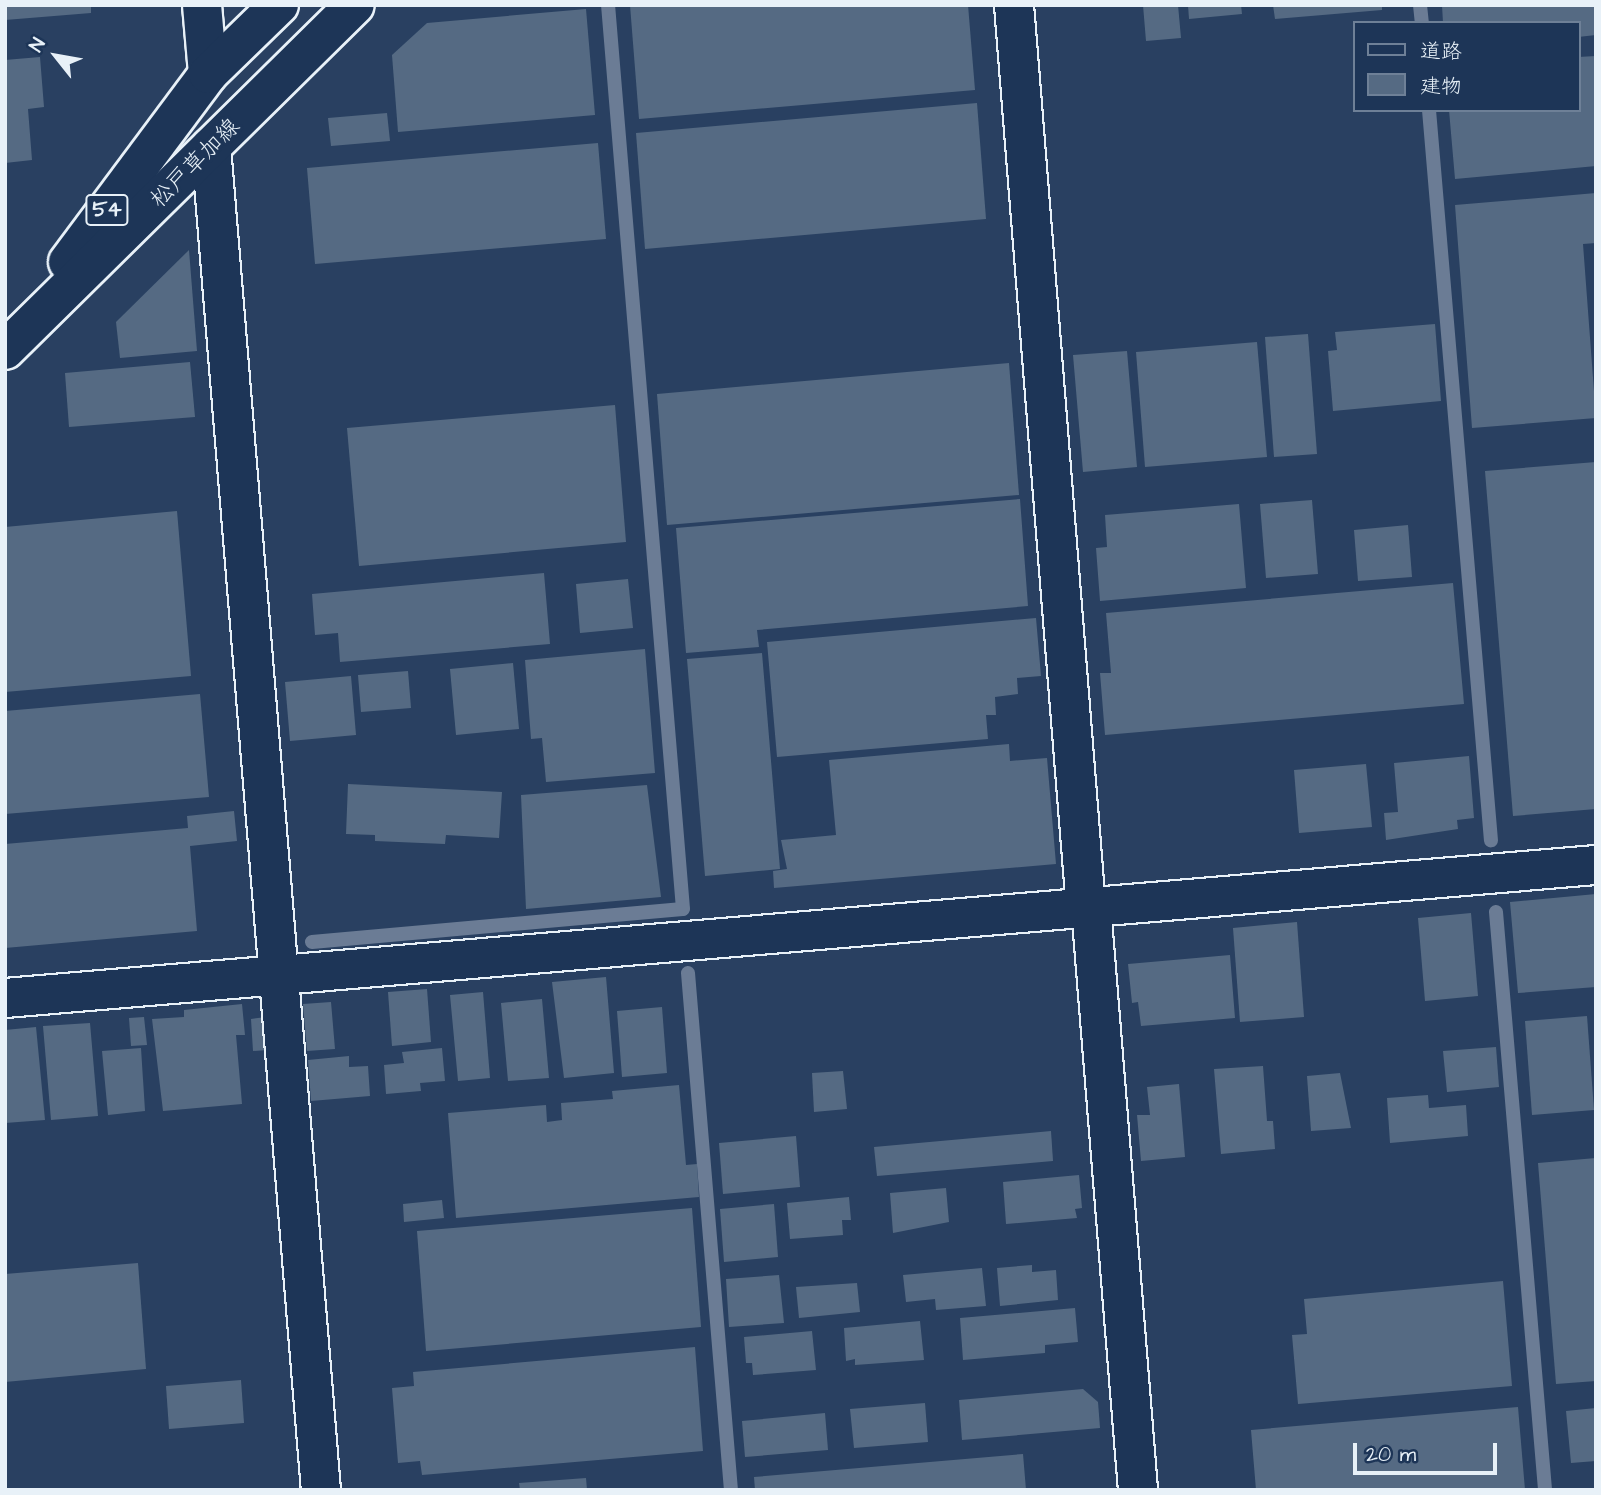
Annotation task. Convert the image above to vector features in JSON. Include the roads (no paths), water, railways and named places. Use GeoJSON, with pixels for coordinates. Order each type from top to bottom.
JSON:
{"type":"FeatureCollection","features":[{"type":"Feature","properties":{"kind":"street"},"geometry":{"type":"LineString","coordinates":[[202,5],[208,74]]}},
{"type":"Feature","properties":{"kind":"street","name":"松戸草加線"},"geometry":{"type":"LineString","coordinates":[[5,348],[208,74],[279,5]]}},
{"type":"Feature","properties":{"kind":"street","name":"松戸草加線"},"geometry":{"type":"LineString","coordinates":[[5,348],[355,5]]}},
{"type":"Feature","properties":{"kind":"street"},"geometry":{"type":"LineString","coordinates":[[1014,5],[1138,1490]]}},
{"type":"Feature","properties":{"kind":"street"},"geometry":{"type":"LineString","coordinates":[[211,147],[321,1490]]}},
{"type":"Feature","properties":{"kind":"street"},"geometry":{"type":"LineString","coordinates":[[5,998],[280,978],[1596,865]]}},
{"type":"Feature","properties":{"kind":"waterway"},"geometry":{"type":"LineString","coordinates":[[312,942],[683,909],[608,5]]}},
{"type":"Feature","properties":{"kind":"waterway"},"geometry":{"type":"LineString","coordinates":[[1420,5],[1422,21]]}},
{"type":"Feature","properties":{"kind":"waterway"},"geometry":{"type":"LineString","coordinates":[[1429,112],[1491,840]]}},
{"type":"Feature","properties":{"kind":"waterway"},"geometry":{"type":"LineString","coordinates":[[1496,912],[1545,1490]]}},
{"type":"Feature","properties":{"kind":"waterway"},"geometry":{"type":"LineString","coordinates":[[688,973],[731,1490]]}}]}
